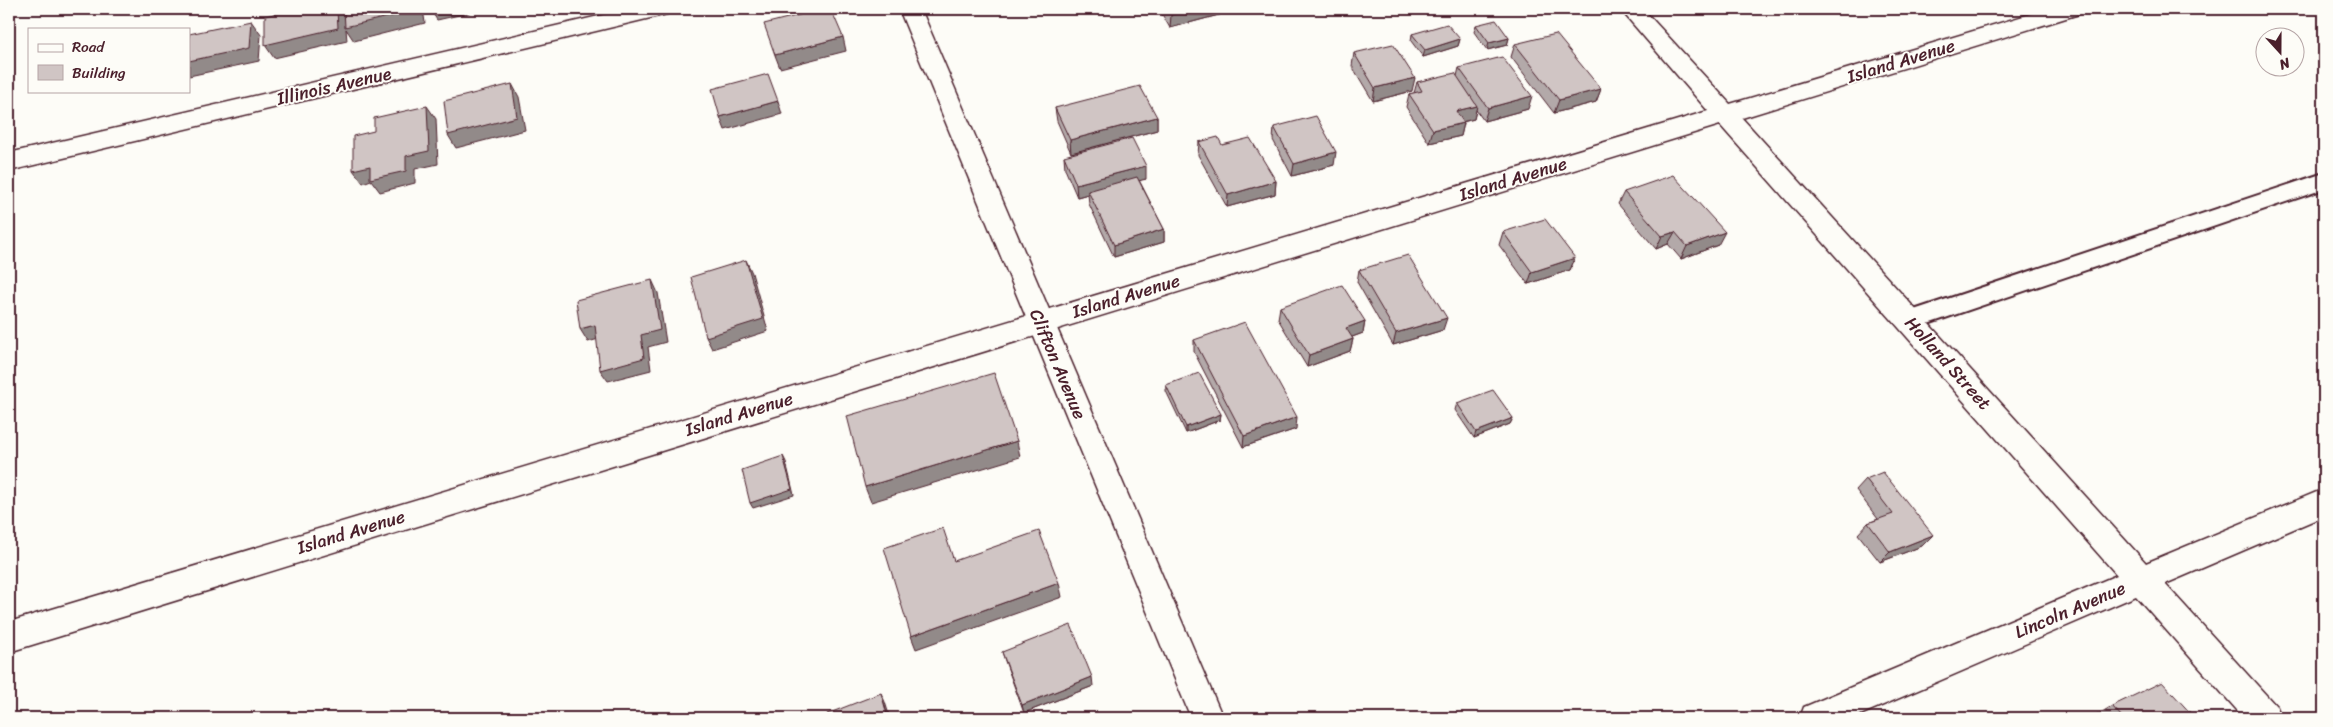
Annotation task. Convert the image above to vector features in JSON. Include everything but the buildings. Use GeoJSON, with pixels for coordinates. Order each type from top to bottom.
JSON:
{"type":"FeatureCollection","features":[{"type":"Feature","properties":{"kind":"street","name":"Illinois Avenue"},"geometry":{"type":"LineString","coordinates":[[9,162],[659,9]]}},
{"type":"Feature","properties":{"kind":"street","name":"Clifton Avenue"},"geometry":{"type":"LineString","coordinates":[[910,9],[1206,718]]}},
{"type":"Feature","properties":{"kind":"street","name":"Holland Street"},"geometry":{"type":"LineString","coordinates":[[1631,9],[2265,718]]}},
{"type":"Feature","properties":{"kind":"street","name":"Island Avenue"},"geometry":{"type":"LineString","coordinates":[[9,636],[2071,9]]}},
{"type":"Feature","properties":{"kind":"street","name":"Lincoln Avenue"},"geometry":{"type":"LineString","coordinates":[[1816,718],[2324,502]]}},
{"type":"Feature","properties":{"kind":"lane"},"geometry":{"type":"LineString","coordinates":[[1910,321],[2324,181]]}}]}
